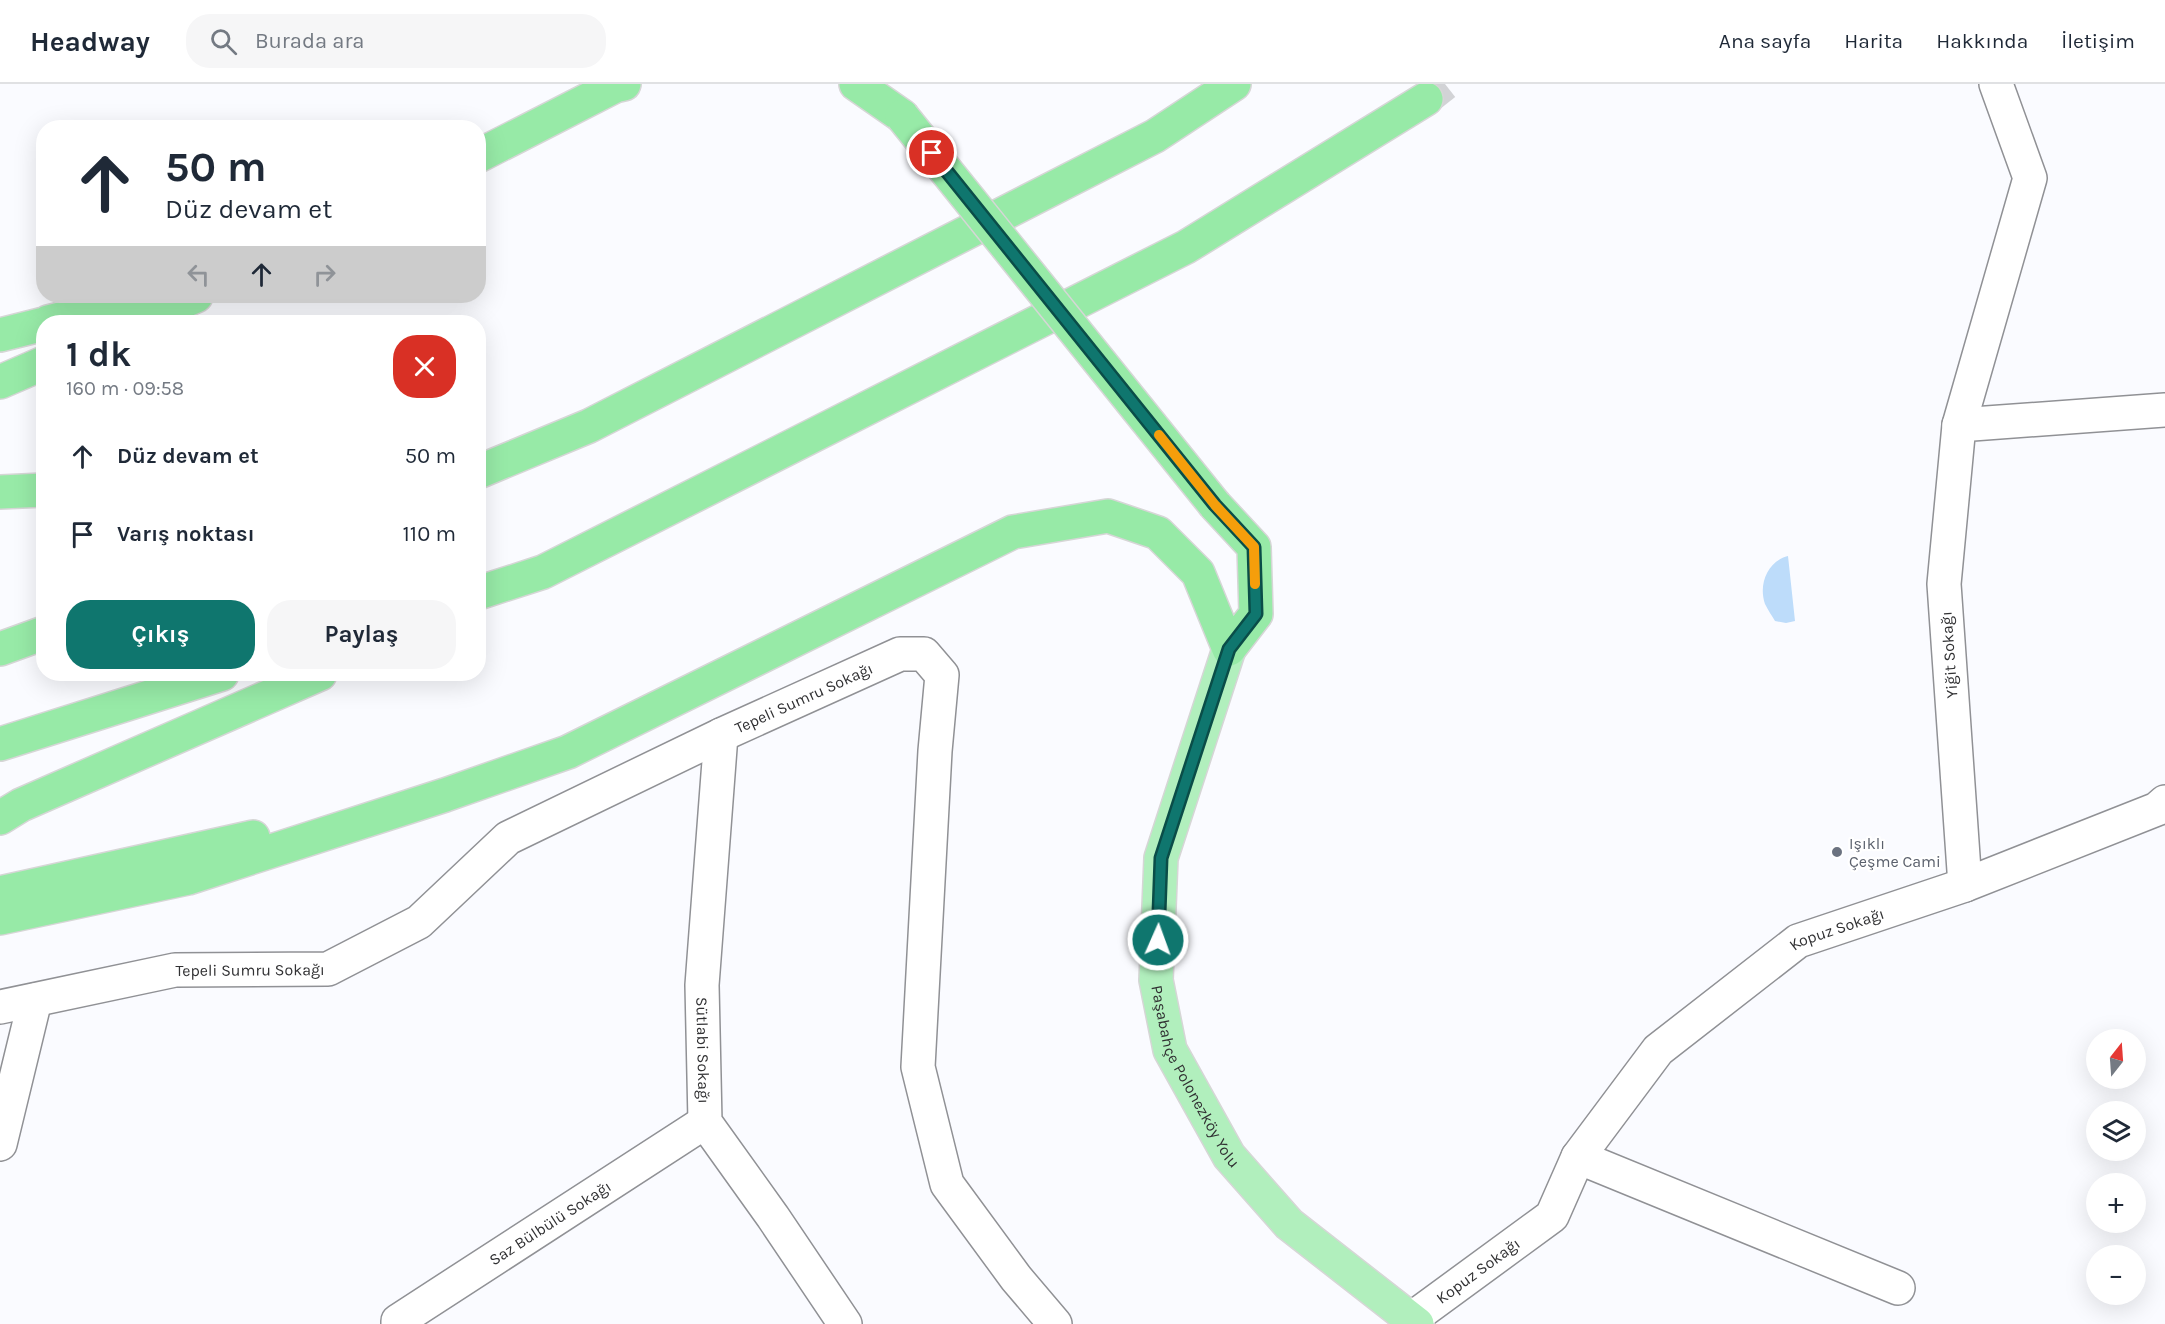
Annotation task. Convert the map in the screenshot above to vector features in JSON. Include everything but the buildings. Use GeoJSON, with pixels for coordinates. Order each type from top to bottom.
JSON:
{"type":"FeatureCollection","features":[{"type":"Feature","properties":{"kind":"highway"},"geometry":{"type":"LineString","coordinates":[[486,152],[615,86],[624,84]]}},
{"type":"Feature","properties":{"kind":"highway"},"geometry":{"type":"LineString","coordinates":[[856,84],[902,116],[1215,505],[1254,547],[1256,614],[1229,649]]}},
{"type":"Feature","properties":{"kind":"highway"},"geometry":{"type":"LineString","coordinates":[[486,469],[589,426],[1155,136],[1234,84]]}},
{"type":"Feature","properties":{"kind":"highway"},"geometry":{"type":"LineString","coordinates":[[486,598],[543,572],[1186,247],[1426,99]]}},
{"type":"Feature","properties":{"kind":"highway"},"geometry":{"type":"LineString","coordinates":[[77,315],[125,303]]}},
{"type":"Feature","properties":{"kind":"highway"},"geometry":{"type":"LineString","coordinates":[[151,315],[180,303]]}},
{"type":"Feature","properties":{"kind":"highway"},"geometry":{"type":"LineString","coordinates":[[0,335],[36,326]]}},
{"type":"Feature","properties":{"kind":"highway"},"geometry":{"type":"LineString","coordinates":[[0,382],[36,366]]}},
{"type":"Feature","properties":{"kind":"highway"},"geometry":{"type":"LineString","coordinates":[[486,445],[589,426]]}},
{"type":"Feature","properties":{"kind":"highway"},"geometry":{"type":"LineString","coordinates":[[0,492],[36,490]]}},
{"type":"Feature","properties":{"kind":"highway"},"geometry":{"type":"LineString","coordinates":[[0,918],[188,878],[445,795],[568,752],[1013,532],[1108,516],[1158,533],[1198,573],[1229,649]]}},
{"type":"Feature","properties":{"kind":"highway"},"geometry":{"type":"LineString","coordinates":[[486,590],[543,572]]}},
{"type":"Feature","properties":{"kind":"highway"},"geometry":{"type":"LineString","coordinates":[[0,648],[36,636]]}},
{"type":"Feature","properties":{"kind":"highway"},"geometry":{"type":"LineString","coordinates":[[0,744],[200,681]]}},
{"type":"Feature","properties":{"kind":"highway"},"geometry":{"type":"LineString","coordinates":[[0,818],[21,805],[304,681]]}},
{"type":"Feature","properties":{"kind":"highway"},"geometry":{"type":"LineString","coordinates":[[0,893],[445,795]]}},
{"type":"Feature","properties":{"kind":"main road","name":"Paşabahçe Polonezköy Yolu"},"geometry":{"type":"LineString","coordinates":[[1229,649],[1161,858],[1156,980],[1170,1050],[1229,1156],[1289,1224],[1413,1322]]}},
{"type":"Feature","properties":{"kind":"street","name":"Yiğit Sokağı"},"geometry":{"type":"LineString","coordinates":[[1965,885],[1944,584],[1959,425],[2030,178],[1996,84]]}},
{"type":"Feature","properties":{"kind":"street"},"geometry":{"type":"LineString","coordinates":[[1959,425],[2165,410]]}},
{"type":"Feature","properties":{"kind":"street","name":"Tepeli Sumru Sokağı"},"geometry":{"type":"LineString","coordinates":[[0,1007],[175,970],[328,969],[418,922],[508,838],[721,735],[900,654],[924,654],[942,675],[935,752],[918,1067],[947,1184],[1016,1278],[1055,1324]]}},
{"type":"Feature","properties":{"kind":"street","name":"Sütlabi Sokağı"},"geometry":{"type":"LineString","coordinates":[[721,735],[702,985],[705,1122],[845,1324]]}},
{"type":"Feature","properties":{"kind":"street","name":"Kopuz Sokağı"},"geometry":{"type":"LineString","coordinates":[[1413,1322],[1552,1216],[1578,1157],[1658,1050],[1798,941],[1965,885],[2157,809],[2165,802]]}},
{"type":"Feature","properties":{"kind":"street"},"geometry":{"type":"LineString","coordinates":[[0,1144],[35,1000]]}},
{"type":"Feature","properties":{"kind":"street","name":"Saz Bülbülü Sokağı"},"geometry":{"type":"LineString","coordinates":[[398,1324],[398,1321],[705,1122]]}},
{"type":"Feature","properties":{"kind":"street"},"geometry":{"type":"LineString","coordinates":[[1578,1157],[1898,1288]]}},
{"type":"Feature","properties":{"kind":"water"},"geometry":{"type":"Polygon","coordinates":[[[1788,556],[1795,621],[1786,623],[1775,621],[1765,604],[1763,589],[1766,574],[1770,568],[1788,556]]]}},
{"type":"Feature","properties":{"kind":"tunnel"},"geometry":{"type":"LineString","coordinates":[[1426,99],[1445,84]]}},
{"type":"Feature","properties":{"kind":"slow traffic"},"geometry":{"type":"LineString","coordinates":[[1159,435],[1215,505],[1254,547],[1255,584]]}},
{"type":"Feature","properties":{"kind":"place","name":"Işıklı Çeşme Cami"},"geometry":{"type":"Point","coordinates":[1837,852]}},
{"type":"Feature","properties":{"kind":"route"},"geometry":{"type":"LineString","coordinates":[[932,153],[1215,505],[1254,547],[1256,614],[1229,649],[1161,858],[1158,940]]}}]}
